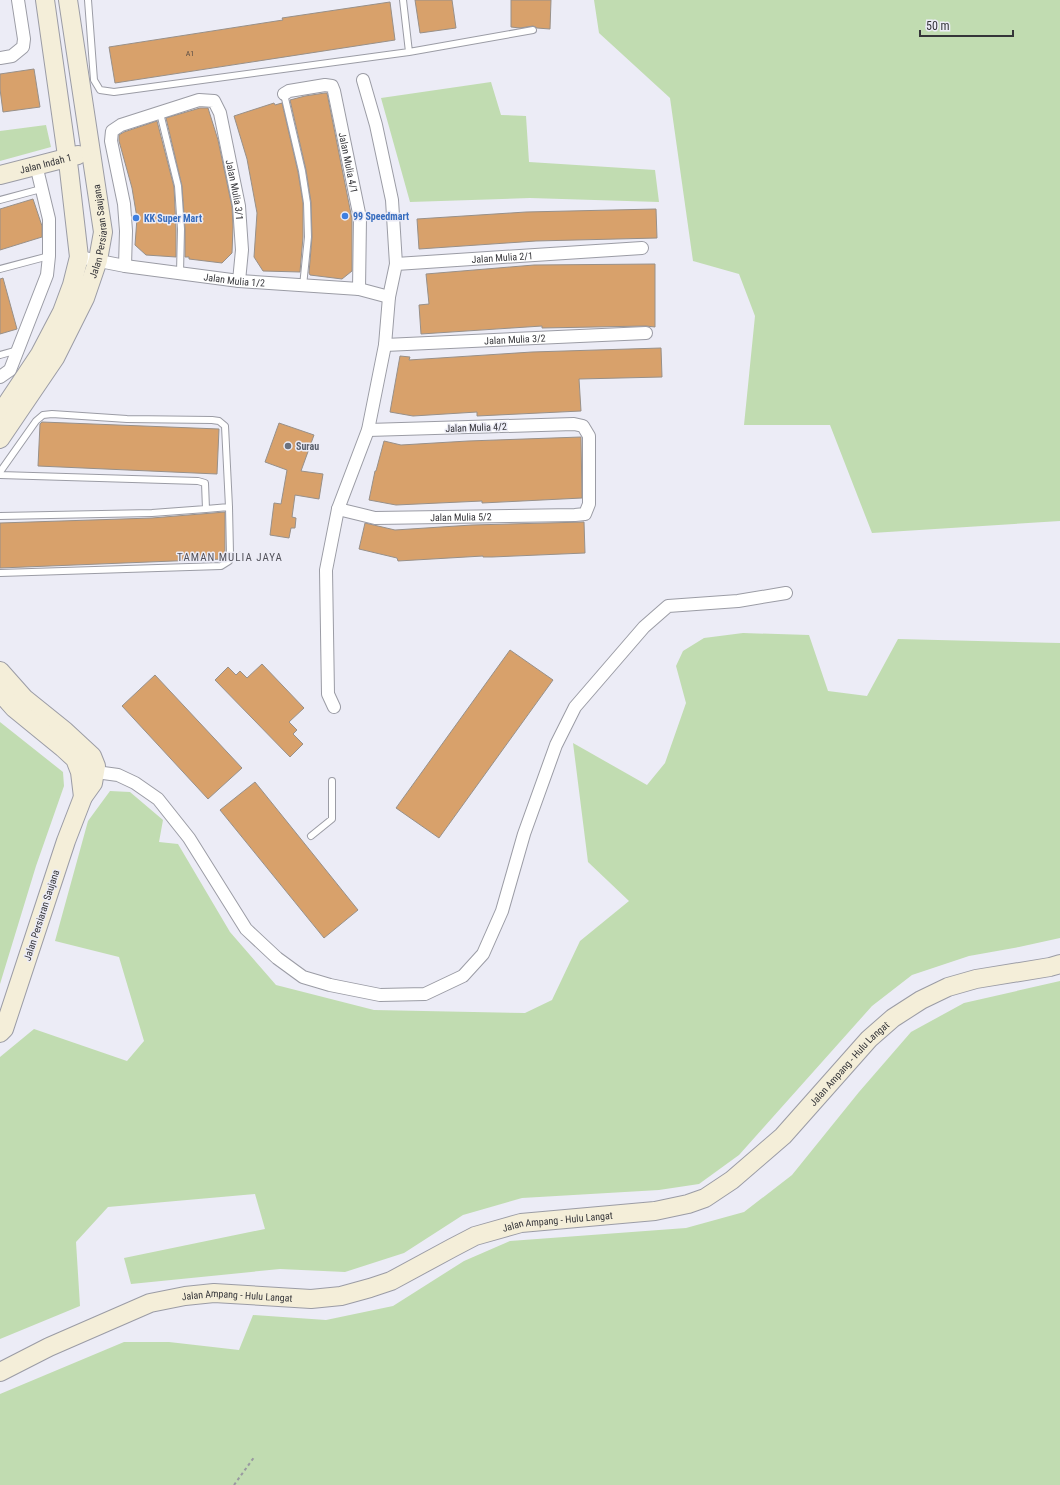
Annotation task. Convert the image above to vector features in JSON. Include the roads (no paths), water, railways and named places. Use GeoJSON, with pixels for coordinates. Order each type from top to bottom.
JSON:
{"type":"FeatureCollection","features":[{"type":"Feature","properties":{"kind":"street"},"geometry":{"type":"LineString","coordinates":[[0,58],[12,56],[23,47],[24,39],[18,0]]}},
{"type":"Feature","properties":{"kind":"street","name":"Jalan Persiaran Saujana"},"geometry":{"type":"LineString","coordinates":[[0,414],[40,354],[62,312],[72,285],[79,257],[67,157],[45,0]]}},
{"type":"Feature","properties":{"kind":"street","name":"Jalan Persiaran Saujana"},"geometry":{"type":"LineString","coordinates":[[0,439],[55,358],[85,298],[98,260],[103,232],[68,0]]}},
{"type":"Feature","properties":{"kind":"street"},"geometry":{"type":"LineString","coordinates":[[334,707],[328,694],[326,570],[338,509],[368,430],[385,346],[389,297],[396,264],[392,200],[376,125],[363,80]]}},
{"type":"Feature","properties":{"kind":"street","name":"Jalan Mulia 4/1"},"geometry":{"type":"LineString","coordinates":[[284,94],[288,91],[325,85],[332,86],[334,91],[360,218],[359,289]]}},
{"type":"Feature","properties":{"kind":"street","name":"Jalan Mulia 3/1"},"geometry":{"type":"LineString","coordinates":[[160,113],[198,100],[214,101],[220,113],[239,206],[242,250],[239,281]]}},
{"type":"Feature","properties":{"kind":"street"},"geometry":{"type":"LineString","coordinates":[[125,266],[126,231],[124,204],[111,142],[112,131],[121,125],[160,113]]}},
{"type":"Feature","properties":{"kind":"street","name":"Jalan Indah 1"},"geometry":{"type":"LineString","coordinates":[[0,175],[67,157],[91,153]]}},
{"type":"Feature","properties":{"kind":"street"},"geometry":{"type":"LineString","coordinates":[[0,377],[10,370],[47,275],[49,256],[49,219],[36,165]]}},
{"type":"Feature","properties":{"kind":"street","name":"Jalan Mulia 2/1"},"geometry":{"type":"LineString","coordinates":[[396,264],[642,248]]}},
{"type":"Feature","properties":{"kind":"street","name":"Jalan Mulia 1/2"},"geometry":{"type":"LineString","coordinates":[[79,257],[125,266],[239,281],[359,289],[389,297]]}},
{"type":"Feature","properties":{"kind":"street","name":"Jalan Mulia 3/2"},"geometry":{"type":"LineString","coordinates":[[385,346],[646,333]]}},
{"type":"Feature","properties":{"kind":"street","name":"Jalan Mulia 4/2"},"geometry":{"type":"LineString","coordinates":[[368,430],[574,424],[583,426],[589,436],[589,504],[586,514]]}},
{"type":"Feature","properties":{"kind":"street","name":"Jalan Mulia 5/2"},"geometry":{"type":"LineString","coordinates":[[338,509],[375,518],[586,514]]}},
{"type":"Feature","properties":{"kind":"street"},"geometry":{"type":"LineString","coordinates":[[0,671],[24,698],[65,731],[92,756],[96,766],[96,772],[118,775],[135,783],[158,799],[189,838],[246,929],[276,958],[303,978],[330,985],[380,995],[425,994],[463,976],[483,954],[502,911],[524,834],[556,745],[575,707],[644,627],[668,606],[738,601],[786,593]]}},
{"type":"Feature","properties":{"kind":"street","name":"Jalan Persiaran Saujana"},"geometry":{"type":"LineString","coordinates":[[0,692],[14,708],[75,759],[81,776],[83,797]]}},
{"type":"Feature","properties":{"kind":"street","name":"Jalan Persiaran Saujana"},"geometry":{"type":"LineString","coordinates":[[0,1033],[4,1029],[50,889],[83,797],[93,783],[96,772]]}},
{"type":"Feature","properties":{"kind":"street","name":"Jalan Ampang - Hulu Langat"},"geometry":{"type":"LineString","coordinates":[[0,1372],[49,1347],[150,1303],[185,1296],[214,1293],[311,1299],[341,1296],[370,1288],[391,1280],[475,1236],[520,1224],[655,1210],[688,1204],[705,1198],[732,1180],[783,1136],[869,1039],[893,1018],[920,1000],[948,987],[976,979],[1060,964]]}},
{"type":"Feature","properties":{"kind":"lane"},"geometry":{"type":"LineString","coordinates":[[88,0],[94,80],[100,90],[114,92],[409,52],[533,30]]}},
{"type":"Feature","properties":{"kind":"lane"},"geometry":{"type":"LineString","coordinates":[[403,0],[409,52]]}},
{"type":"Feature","properties":{"kind":"lane"},"geometry":{"type":"LineString","coordinates":[[284,94],[302,171],[307,203],[308,237],[303,286]]}},
{"type":"Feature","properties":{"kind":"lane"},"geometry":{"type":"LineString","coordinates":[[160,113],[178,186],[181,229],[180,273]]}},
{"type":"Feature","properties":{"kind":"lane"},"geometry":{"type":"LineString","coordinates":[[0,200],[41,189]]}},
{"type":"Feature","properties":{"kind":"lane"},"geometry":{"type":"LineString","coordinates":[[0,269],[49,256]]}},
{"type":"Feature","properties":{"kind":"lane"},"geometry":{"type":"LineString","coordinates":[[0,355],[18,350]]}},
{"type":"Feature","properties":{"kind":"lane"},"geometry":{"type":"LineString","coordinates":[[0,473],[36,421],[43,416],[52,414],[127,419],[219,421],[225,426],[230,553],[229,561],[221,566],[0,573]]}},
{"type":"Feature","properties":{"kind":"lane"},"geometry":{"type":"LineString","coordinates":[[0,473],[202,481],[205,483],[206,508]]}},
{"type":"Feature","properties":{"kind":"lane"},"geometry":{"type":"LineString","coordinates":[[0,516],[152,513],[206,508],[228,508]]}},
{"type":"Feature","properties":{"kind":"lane"},"geometry":{"type":"LineString","coordinates":[[311,836],[332,819],[332,781]]}},
{"type":"Feature","properties":{"kind":"place","name":"99 Speedmart"},"geometry":{"type":"Point","coordinates":[345,216]}},
{"type":"Feature","properties":{"kind":"place","name":"KK Super Mart"},"geometry":{"type":"Point","coordinates":[136,218]}},
{"type":"Feature","properties":{"kind":"place","name":"Surau"},"geometry":{"type":"Point","coordinates":[288,446]}},
{"type":"Feature","properties":{"kind":"district","name":"TAMAN MULIA JAYA"},"geometry":{"type":"Point","coordinates":[230,557]}}]}
